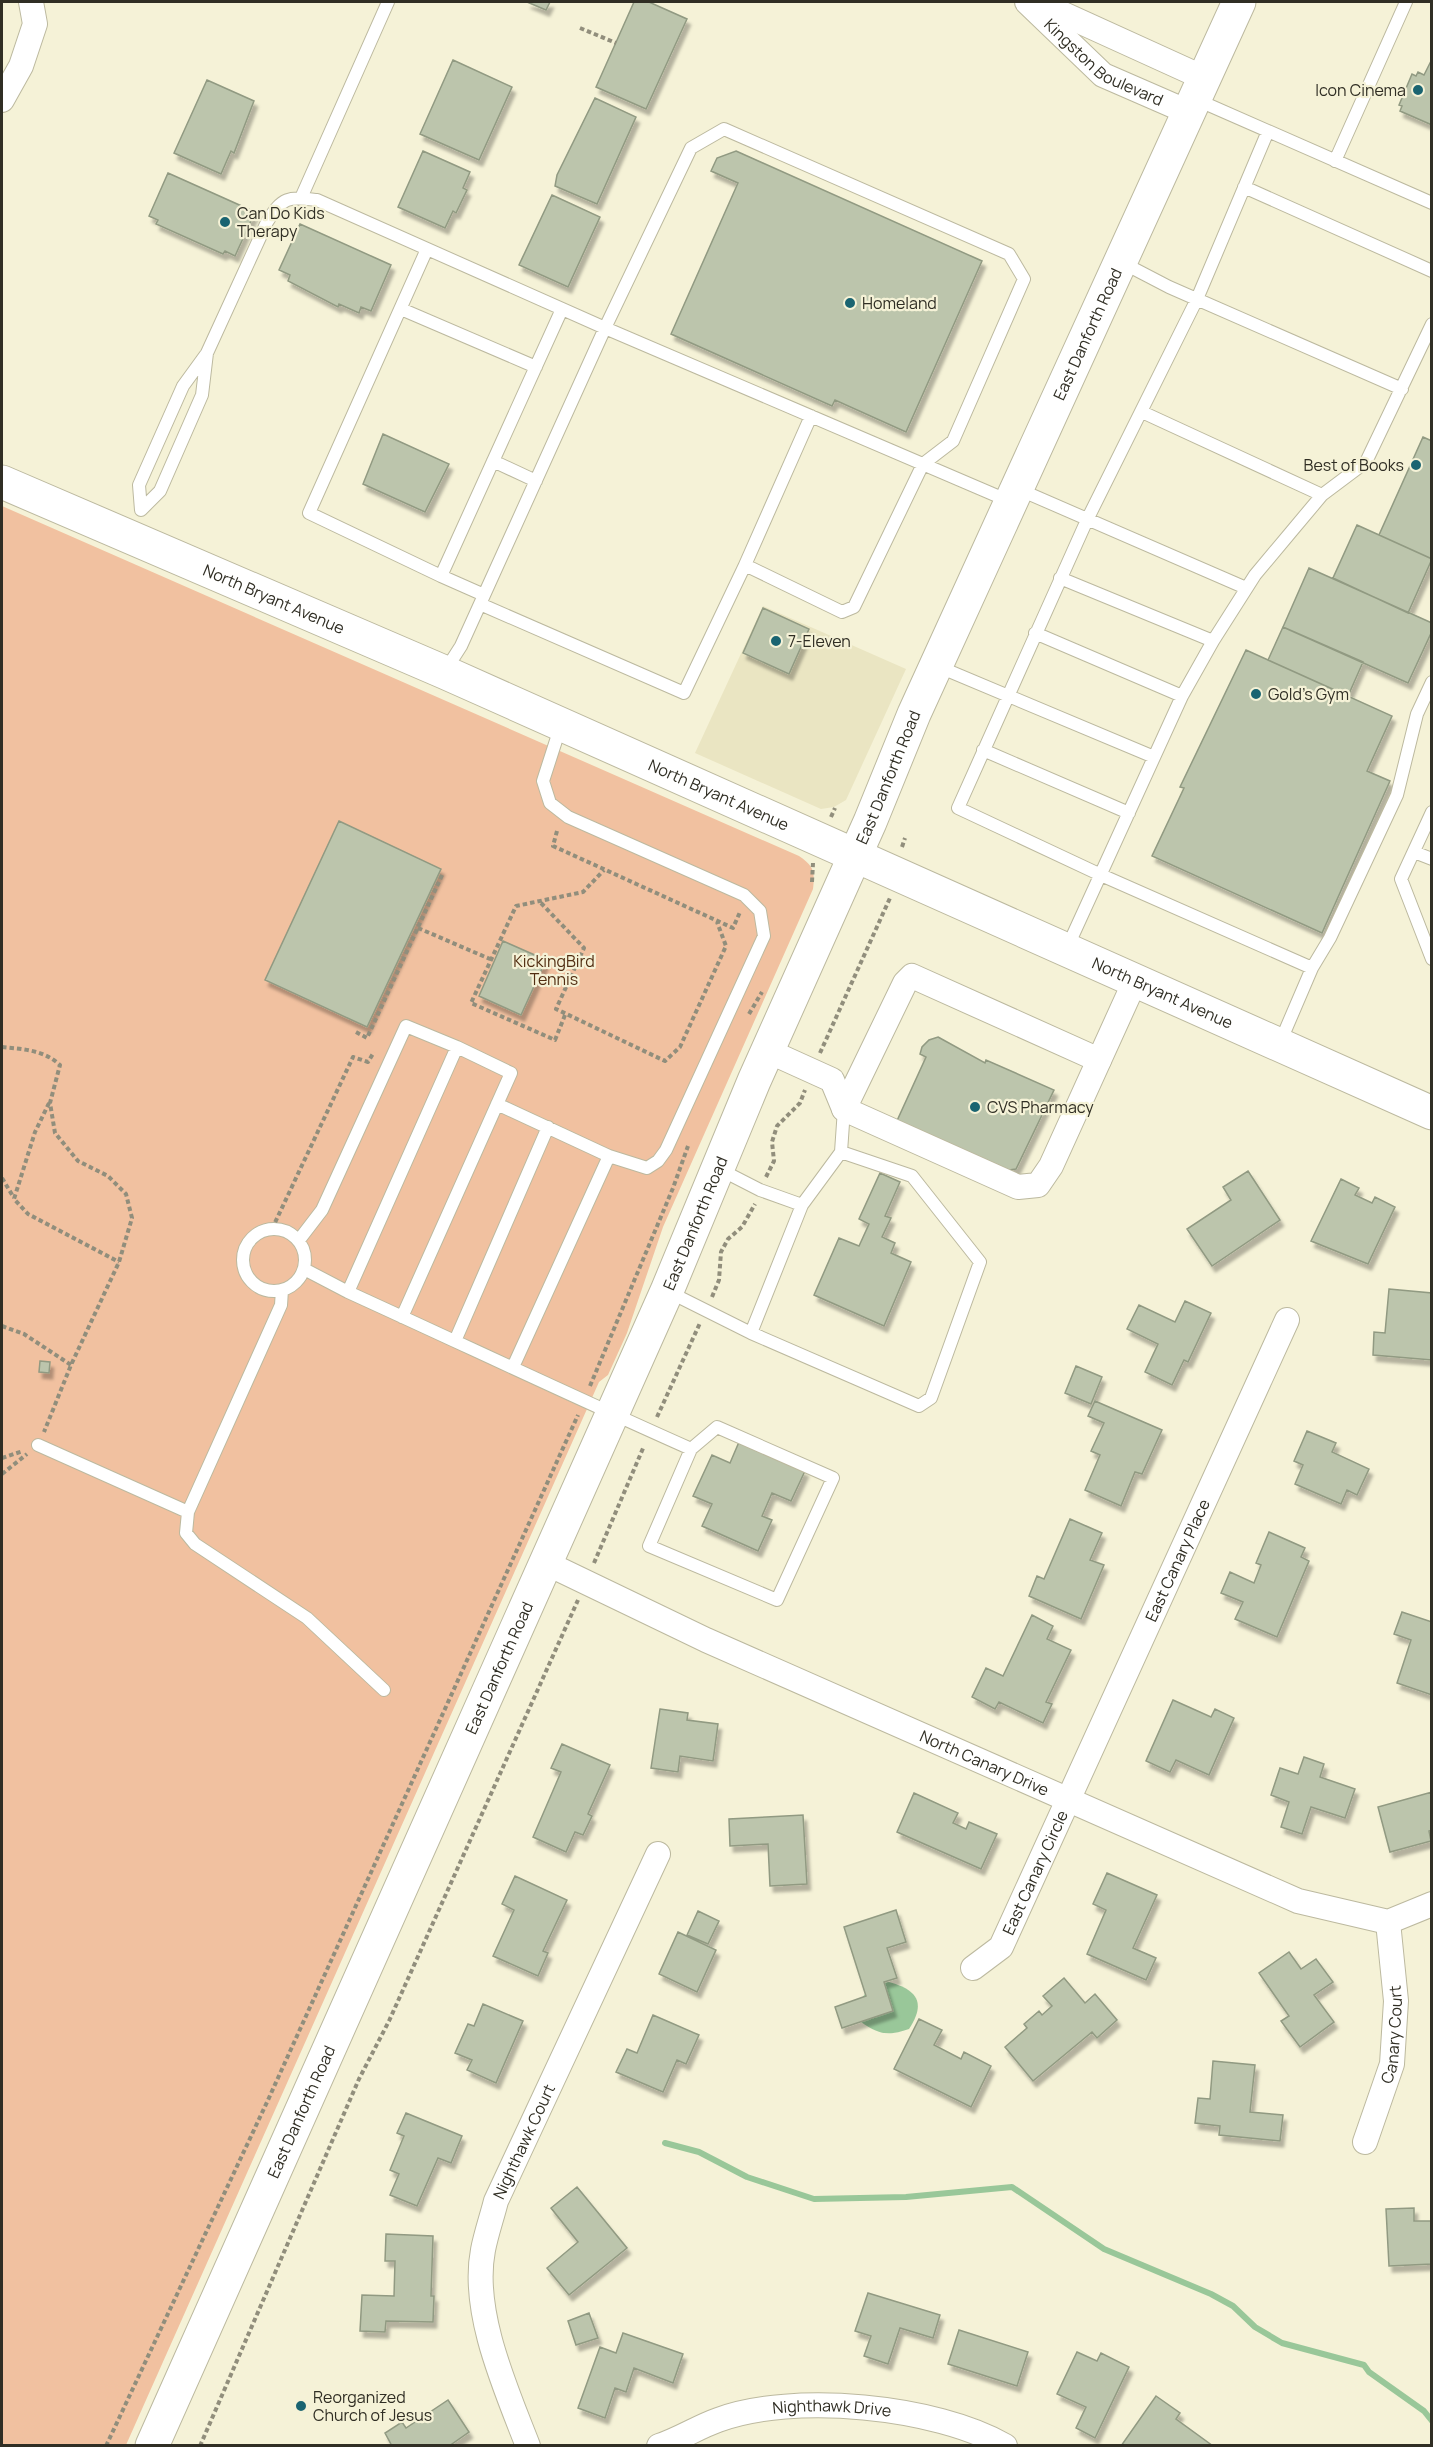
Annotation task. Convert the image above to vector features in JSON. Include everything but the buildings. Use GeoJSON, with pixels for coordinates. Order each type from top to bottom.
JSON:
{"type":"FeatureCollection","features":[{"type":"Feature","properties":{"kind":"street"},"geometry":{"type":"LineString","coordinates":[[2,100],[21,66],[34,24],[31,2]]}},
{"type":"Feature","properties":{"kind":"street","name":"Kingston Boulevard"},"geometry":{"type":"LineString","coordinates":[[1027,2],[1103,75],[1195,96]]}},
{"type":"Feature","properties":{"kind":"street","name":"Kingston Boulevard"},"geometry":{"type":"LineString","coordinates":[[1037,2],[1195,96]]}},
{"type":"Feature","properties":{"kind":"street","name":"East Danforth Road"},"geometry":{"type":"LineString","coordinates":[[152,2445],[546,1563],[598,1407],[667,1291],[768,1051],[936,665],[1239,2]]}},
{"type":"Feature","properties":{"kind":"street","name":"North Bryant Avenue"},"geometry":{"type":"LineString","coordinates":[[2,482],[135,524],[444,672],[1036,939],[1067,950],[1431,1113]]}},
{"type":"Feature","properties":{"kind":"street"},"geometry":{"type":"LineString","coordinates":[[844,1109],[905,983],[912,976],[1099,1060]]}},
{"type":"Feature","properties":{"kind":"street"},"geometry":{"type":"LineString","coordinates":[[768,1051],[832,1080],[844,1109],[1018,1187],[1038,1185],[1051,1166],[1135,981]]}},
{"type":"Feature","properties":{"kind":"street","name":"East Canary Place"},"geometry":{"type":"LineString","coordinates":[[1069,1799],[1287,1320]]}},
{"type":"Feature","properties":{"kind":"street","name":"North Canary Drive"},"geometry":{"type":"LineString","coordinates":[[546,1563],[716,1645],[1298,1901],[1388,1922]]}},
{"type":"Feature","properties":{"kind":"street","name":"East Canary Circle"},"geometry":{"type":"LineString","coordinates":[[973,1968],[1001,1947],[1069,1799]]}},
{"type":"Feature","properties":{"kind":"street","name":"Nighthawk Court"},"geometry":{"type":"LineString","coordinates":[[528,2445],[498,2367],[487,2322],[482,2300],[482,2252],[496,2201],[658,1854]]}},
{"type":"Feature","properties":{"kind":"street"},"geometry":{"type":"LineString","coordinates":[[1388,1922],[1431,1904]]}},
{"type":"Feature","properties":{"kind":"street","name":"Canary Court"},"geometry":{"type":"LineString","coordinates":[[1365,2142],[1392,2064],[1396,2001],[1388,1922]]}},
{"type":"Feature","properties":{"kind":"street","name":"Nighthawk Drive"},"geometry":{"type":"LineString","coordinates":[[659,2445],[720,2419],[787,2406],[854,2407],[911,2413],[992,2438],[1005,2445]]}},
{"type":"Feature","properties":{"kind":"lane"},"geometry":{"type":"LineString","coordinates":[[301,198],[388,2]]}},
{"type":"Feature","properties":{"kind":"lane"},"geometry":{"type":"LineString","coordinates":[[1335,161],[1406,2]]}},
{"type":"Feature","properties":{"kind":"lane"},"geometry":{"type":"LineString","coordinates":[[1195,96],[1431,203]]}},
{"type":"Feature","properties":{"kind":"lane"},"geometry":{"type":"LineString","coordinates":[[444,672],[461,646],[605,328],[691,148],[724,129],[1009,254],[1024,279],[953,441],[923,464],[854,608],[842,612],[745,565]]}},
{"type":"Feature","properties":{"kind":"lane"},"geometry":{"type":"LineString","coordinates":[[1268,131],[1197,299],[1087,519],[958,808],[1101,875],[1312,968]]}},
{"type":"Feature","properties":{"kind":"lane"},"geometry":{"type":"LineString","coordinates":[[1244,188],[1431,271]]}},
{"type":"Feature","properties":{"kind":"lane"},"geometry":{"type":"LineString","coordinates":[[135,524],[139,485],[183,386],[207,353],[278,204],[290,197],[317,200],[605,328],[923,464],[1087,519],[1246,588]]}},
{"type":"Feature","properties":{"kind":"lane"},"geometry":{"type":"LineString","coordinates":[[428,249],[309,513],[441,576],[482,600],[684,693],[745,565],[811,416]]}},
{"type":"Feature","properties":{"kind":"lane"},"geometry":{"type":"LineString","coordinates":[[1120,262],[1197,299],[1402,389]]}},
{"type":"Feature","properties":{"kind":"lane"},"geometry":{"type":"LineString","coordinates":[[401,309],[536,367]]}},
{"type":"Feature","properties":{"kind":"lane"},"geometry":{"type":"LineString","coordinates":[[441,576],[562,309]]}},
{"type":"Feature","properties":{"kind":"lane"},"geometry":{"type":"LineString","coordinates":[[1067,950],[1182,696],[1213,640],[1246,588],[1322,495],[1366,462],[1431,324]]}},
{"type":"Feature","properties":{"kind":"lane"},"geometry":{"type":"LineString","coordinates":[[135,524],[160,491],[202,395],[207,353]]}},
{"type":"Feature","properties":{"kind":"lane"},"geometry":{"type":"LineString","coordinates":[[1142,412],[1322,495]]}},
{"type":"Feature","properties":{"kind":"lane"},"geometry":{"type":"LineString","coordinates":[[493,461],[536,481]]}},
{"type":"Feature","properties":{"kind":"lane"},"geometry":{"type":"LineString","coordinates":[[1060,578],[1213,640]]}},
{"type":"Feature","properties":{"kind":"lane"},"geometry":{"type":"LineString","coordinates":[[1035,633],[1182,696]]}},
{"type":"Feature","properties":{"kind":"lane"},"geometry":{"type":"LineString","coordinates":[[936,665],[1154,757]]}},
{"type":"Feature","properties":{"kind":"lane"},"geometry":{"type":"LineString","coordinates":[[1278,1046],[1312,968],[1330,938],[1397,795],[1417,714],[1431,682]]}},
{"type":"Feature","properties":{"kind":"lane"},"geometry":{"type":"LineString","coordinates":[[497,1104],[609,1156],[646,1168],[658,1161],[666,1150],[764,936],[759,912],[744,895],[568,817],[550,803],[543,781],[561,725]]}},
{"type":"Feature","properties":{"kind":"lane"},"geometry":{"type":"LineString","coordinates":[[983,750],[1129,813]]}},
{"type":"Feature","properties":{"kind":"lane"},"geometry":{"type":"LineString","coordinates":[[1431,812],[1401,879],[1431,959]]}},
{"type":"Feature","properties":{"kind":"lane"},"geometry":{"type":"LineString","coordinates":[[1414,852],[1431,859]]}},
{"type":"Feature","properties":{"kind":"lane"},"geometry":{"type":"LineString","coordinates":[[298,1240],[322,1210],[406,1026],[511,1073],[402,1317]]}},
{"type":"Feature","properties":{"kind":"lane"},"geometry":{"type":"LineString","coordinates":[[348,1292],[457,1047]]}},
{"type":"Feature","properties":{"kind":"lane"},"geometry":{"type":"LineString","coordinates":[[751,1333],[802,1205],[841,1152],[844,1109]]}},
{"type":"Feature","properties":{"kind":"lane"},"geometry":{"type":"LineString","coordinates":[[455,1341],[548,1127]]}},
{"type":"Feature","properties":{"kind":"lane"},"geometry":{"type":"LineString","coordinates":[[667,1291],[751,1333],[919,1406],[931,1398],[980,1262],[912,1176],[841,1152]]}},
{"type":"Feature","properties":{"kind":"lane"},"geometry":{"type":"LineString","coordinates":[[513,1367],[609,1156]]}},
{"type":"Feature","properties":{"kind":"lane"},"geometry":{"type":"LineString","coordinates":[[718,1169],[760,1190],[802,1205]]}},
{"type":"Feature","properties":{"kind":"lane"},"geometry":{"type":"LineString","coordinates":[[272,1229],[282,1230],[298,1240],[305,1259],[304,1269],[299,1279],[282,1290],[261,1288],[252,1283],[243,1264],[247,1244],[254,1236],[272,1229]]}},
{"type":"Feature","properties":{"kind":"lane"},"geometry":{"type":"LineString","coordinates":[[304,1269],[348,1292],[691,1449]]}},
{"type":"Feature","properties":{"kind":"lane"},"geometry":{"type":"LineString","coordinates":[[282,1290],[281,1305],[188,1512],[186,1533],[195,1544],[307,1618],[384,1690]]}},
{"type":"Feature","properties":{"kind":"lane"},"geometry":{"type":"LineString","coordinates":[[717,1427],[833,1478],[777,1600],[649,1546],[691,1449],[717,1427]]}},
{"type":"Feature","properties":{"kind":"lane"},"geometry":{"type":"LineString","coordinates":[[38,1445],[188,1512]]}},
{"type":"Feature","properties":{"kind":"path"},"geometry":{"type":"LineString","coordinates":[[580,28],[616,44]]}},
{"type":"Feature","properties":{"kind":"path"},"geometry":{"type":"LineString","coordinates":[[556,831],[553,846],[717,922],[733,928],[741,911]]}},
{"type":"Feature","properties":{"kind":"path"},"geometry":{"type":"LineString","coordinates":[[810,868],[813,879],[810,887]]}},
{"type":"Feature","properties":{"kind":"path"},"geometry":{"type":"LineString","coordinates":[[565,1015],[555,1040],[471,1003],[516,906],[541,903],[583,892],[604,870]]}},
{"type":"Feature","properties":{"kind":"path"},"geometry":{"type":"LineString","coordinates":[[356,1032],[367,1038],[443,873]]}},
{"type":"Feature","properties":{"kind":"path"},"geometry":{"type":"LineString","coordinates":[[200,2445],[358,2079],[394,2010],[706,1309],[718,1280],[721,1252],[728,1239],[742,1227],[774,1161],[772,1142],[777,1126],[800,1103],[891,897]]}},
{"type":"Feature","properties":{"kind":"path"},"geometry":{"type":"LineString","coordinates":[[541,903],[584,948],[556,1009],[665,1061],[680,1047],[726,946],[717,922]]}},
{"type":"Feature","properties":{"kind":"path"},"geometry":{"type":"LineString","coordinates":[[418,925],[490,959]]}},
{"type":"Feature","properties":{"kind":"path"},"geometry":{"type":"LineString","coordinates":[[744,1020],[763,991]]}},
{"type":"Feature","properties":{"kind":"path"},"geometry":{"type":"LineString","coordinates":[[272,1229],[352,1057],[368,1062],[378,1044]]}},
{"type":"Feature","properties":{"kind":"path"},"geometry":{"type":"LineString","coordinates":[[2,1047],[31,1050],[51,1057],[60,1065],[50,1103],[35,1132],[14,1199]]}},
{"type":"Feature","properties":{"kind":"path"},"geometry":{"type":"LineString","coordinates":[[2,1474],[38,1445],[71,1365],[119,1262],[132,1218],[126,1194],[108,1176],[78,1161],[55,1132],[50,1103]]}},
{"type":"Feature","properties":{"kind":"path"},"geometry":{"type":"LineString","coordinates":[[106,2445],[598,1407],[691,1138]]}},
{"type":"Feature","properties":{"kind":"path"},"geometry":{"type":"LineString","coordinates":[[2,1178],[14,1199],[28,1214],[119,1262]]}},
{"type":"Feature","properties":{"kind":"path"},"geometry":{"type":"LineString","coordinates":[[2,1326],[24,1334],[71,1365]]}},
{"type":"Feature","properties":{"kind":"path"},"geometry":{"type":"LineString","coordinates":[[2,1458],[38,1445]]}},
{"type":"Feature","properties":{"kind":"shaded area"},"geometry":{"type":"Polygon","coordinates":[[[763,606],[906,669],[846,800],[834,807],[821,809],[695,753],[763,606]]]}},
{"type":"Feature","properties":{"kind":"shaded area"},"geometry":{"type":"Polygon","coordinates":[[[889,1982],[907,1989],[913,1994],[918,2005],[909,2029],[896,2033],[879,2032],[861,2022],[860,2000],[873,1985],[889,1982]]]}},
{"type":"Feature","properties":{"kind":"green space","name":"KickingBird Tennis"},"geometry":{"type":"Polygon","coordinates":[[[2,506],[799,856],[811,866],[814,878],[813,889],[663,1227],[627,1333],[608,1375],[599,1382],[126,2445],[2,2445],[2,506]]]}},
{"type":"Feature","properties":{"kind":"waterway"},"geometry":{"type":"LineString","coordinates":[[665,2143],[699,2152],[747,2177],[814,2199],[906,2197],[1012,2187],[1104,2249],[1211,2294],[1233,2306],[1255,2327],[1282,2343],[1364,2365],[1369,2372],[1424,2411],[1432,2421]]}},
{"type":"Feature","properties":{"kind":"place","name":"Icon Cinema"},"geometry":{"type":"Point","coordinates":[1418,90]}},
{"type":"Feature","properties":{"kind":"place","name":"Can Do Kids Therapy"},"geometry":{"type":"Point","coordinates":[225,222]}},
{"type":"Feature","properties":{"kind":"place","name":"Homeland"},"geometry":{"type":"Point","coordinates":[850,303]}},
{"type":"Feature","properties":{"kind":"place","name":"Best of Books"},"geometry":{"type":"Point","coordinates":[1416,465]}},
{"type":"Feature","properties":{"kind":"place","name":"7-Eleven"},"geometry":{"type":"Point","coordinates":[776,641]}},
{"type":"Feature","properties":{"kind":"place","name":"Gold's Gym"},"geometry":{"type":"Point","coordinates":[1256,694]}},
{"type":"Feature","properties":{"kind":"place","name":"CVS Pharmacy"},"geometry":{"type":"Point","coordinates":[975,1107]}},
{"type":"Feature","properties":{"kind":"place","name":"Reorganized Church of Jesus"},"geometry":{"type":"Point","coordinates":[301,2406]}}]}
